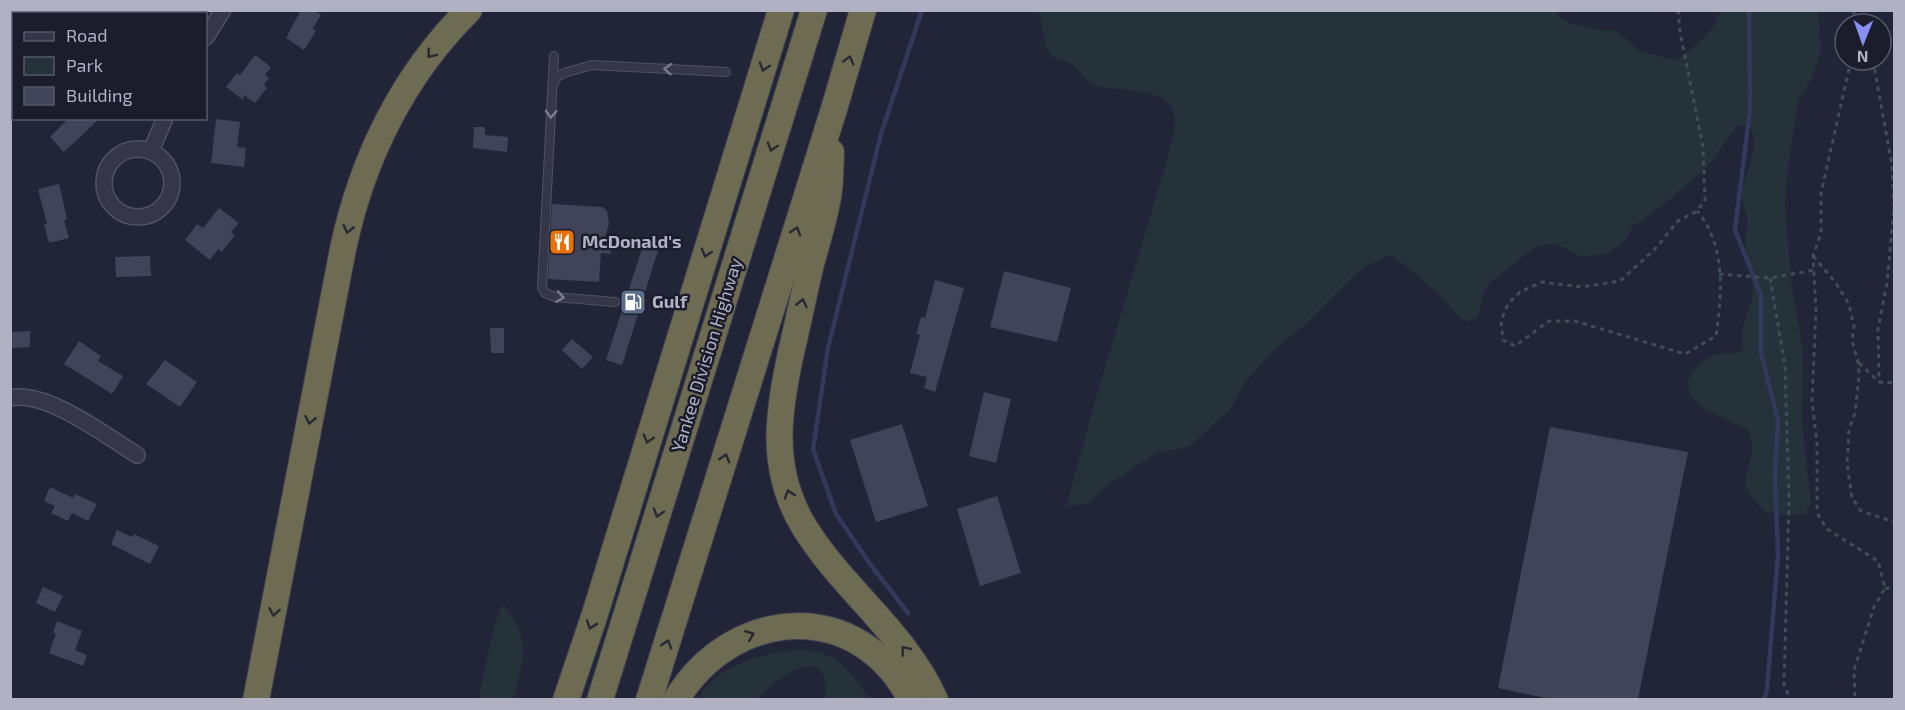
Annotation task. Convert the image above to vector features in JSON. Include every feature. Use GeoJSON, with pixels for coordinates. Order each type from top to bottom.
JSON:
{"type":"FeatureCollection","features":[{"type":"Feature","properties":{"kind":"highway"},"geometry":{"type":"LineString","coordinates":[[256,699],[354,202],[369,160],[392,113],[422,66],[470,10]]}},
{"type":"Feature","properties":{"kind":"highway"},"geometry":{"type":"LineString","coordinates":[[566,699],[597,606],[781,10]]}},
{"type":"Feature","properties":{"kind":"highway","name":"Yankee Division Highway"},"geometry":{"type":"LineString","coordinates":[[600,699],[814,10]]}},
{"type":"Feature","properties":{"kind":"highway"},"geometry":{"type":"LineString","coordinates":[[649,699],[863,10]]}},
{"type":"Feature","properties":{"kind":"highway"},"geometry":{"type":"LineString","coordinates":[[834,109],[828,197],[782,394],[778,432],[780,459],[793,505],[813,540],[911,658],[935,699]]}},
{"type":"Feature","properties":{"kind":"highway"},"geometry":{"type":"LineString","coordinates":[[676,699],[698,670],[724,648],[757,631],[791,626],[829,631],[843,635],[865,647],[890,668],[911,699]]}},
{"type":"Feature","properties":{"kind":"street"},"geometry":{"type":"LineString","coordinates":[[207,35],[223,10]]}},
{"type":"Feature","properties":{"kind":"street"},"geometry":{"type":"LineString","coordinates":[[151,151],[164,120]]}},
{"type":"Feature","properties":{"kind":"street"},"geometry":{"type":"LineString","coordinates":[[133,149],[151,151],[160,156],[171,171],[173,182],[171,194],[156,212],[143,217],[122,212],[112,205],[106,196],[104,186],[108,167],[116,158],[133,149]]}},
{"type":"Feature","properties":{"kind":"street"},"geometry":{"type":"LineString","coordinates":[[10,398],[18,396],[41,399],[67,412],[137,455]]}},
{"type":"Feature","properties":{"kind":"lane"},"geometry":{"type":"LineString","coordinates":[[554,56],[542,287],[545,293],[555,297],[615,302]]}},
{"type":"Feature","properties":{"kind":"lane"},"geometry":{"type":"LineString","coordinates":[[552,88],[556,78],[560,75],[592,65],[726,72]]}},
{"type":"Feature","properties":{"kind":"path"},"geometry":{"type":"LineString","coordinates":[[1678,10],[1680,32],[1703,147],[1705,200],[1697,211],[1678,220],[1655,249],[1620,281],[1582,287],[1542,282],[1520,292],[1508,304],[1501,321],[1503,340],[1515,346],[1549,321],[1575,321],[1685,354],[1716,336],[1721,298],[1716,250],[1704,219],[1697,211]]}},
{"type":"Feature","properties":{"kind":"path"},"geometry":{"type":"LineString","coordinates":[[1848,72],[1821,193],[1821,233],[1813,256],[1816,310],[1812,401],[1817,443],[1817,513],[1827,529],[1878,561],[1885,588],[1874,607],[1854,670],[1854,699]]}},
{"type":"Feature","properties":{"kind":"path"},"geometry":{"type":"LineString","coordinates":[[1876,72],[1892,166],[1894,207],[1887,283],[1878,329],[1879,382]]}},
{"type":"Feature","properties":{"kind":"path"},"geometry":{"type":"LineString","coordinates":[[1813,256],[1835,282],[1849,304],[1854,326],[1852,340],[1859,375],[1855,413],[1849,429],[1847,464],[1851,498],[1861,512],[1894,522]]}},
{"type":"Feature","properties":{"kind":"path"},"geometry":{"type":"LineString","coordinates":[[1719,274],[1770,278],[1814,270]]}},
{"type":"Feature","properties":{"kind":"path"},"geometry":{"type":"LineString","coordinates":[[1770,278],[1785,366],[1789,500],[1785,683],[1790,699]]}},
{"type":"Feature","properties":{"kind":"path"},"geometry":{"type":"LineString","coordinates":[[1858,362],[1879,382],[1894,383]]}},
{"type":"Feature","properties":{"kind":"path"},"geometry":{"type":"LineString","coordinates":[[1885,588],[1894,589]]}},
{"type":"Feature","properties":{"kind":"green space"},"geometry":{"type":"Polygon","coordinates":[[[1039,11],[1556,11],[1559,17],[1575,25],[1615,31],[1639,51],[1673,60],[1681,58],[1701,40],[1714,26],[1720,11],[1818,11],[1821,52],[1810,82],[1800,96],[1797,107],[1785,204],[1791,281],[1803,352],[1802,425],[1811,503],[1805,514],[1784,515],[1764,511],[1753,499],[1745,483],[1753,447],[1748,430],[1703,408],[1691,396],[1687,382],[1706,359],[1719,354],[1736,353],[1743,349],[1742,330],[1753,287],[1747,260],[1747,219],[1742,191],[1754,141],[1752,132],[1747,127],[1737,126],[1707,167],[1657,210],[1633,226],[1625,241],[1608,253],[1591,256],[1580,256],[1557,244],[1537,246],[1490,282],[1484,293],[1478,316],[1473,320],[1467,321],[1457,315],[1442,296],[1392,255],[1368,265],[1358,272],[1307,323],[1274,350],[1246,381],[1231,408],[1191,445],[1156,453],[1101,490],[1089,503],[1066,507],[1169,153],[1175,121],[1172,109],[1166,101],[1145,92],[1098,86],[1089,82],[1071,64],[1052,57],[1046,46],[1039,11]]]}},
{"type":"Feature","properties":{"kind":"green space"},"geometry":{"type":"Polygon","coordinates":[[[503,604],[519,629],[522,640],[522,661],[514,699],[478,699],[495,623],[503,604]]]}},
{"type":"Feature","properties":{"kind":"green space"},"geometry":{"type":"Polygon","coordinates":[[[802,650],[823,653],[838,661],[872,699],[824,699],[825,681],[821,671],[811,666],[786,676],[757,699],[697,699],[716,677],[743,662],[772,653],[802,650]]]}},
{"type":"Feature","properties":{"kind":"building"},"geometry":{"type":"Polygon","coordinates":[[[301,10],[314,10],[321,15],[313,28],[316,31],[304,50],[286,38],[301,10]]]}},
{"type":"Feature","properties":{"kind":"building"},"geometry":{"type":"Polygon","coordinates":[[[255,55],[271,67],[265,75],[269,78],[264,85],[267,88],[255,103],[244,95],[243,100],[226,87],[237,73],[240,75],[255,55]]]}},
{"type":"Feature","properties":{"kind":"building"},"geometry":{"type":"Polygon","coordinates":[[[216,119],[240,122],[237,147],[246,148],[244,167],[211,163],[216,119]]]}},
{"type":"Feature","properties":{"kind":"building"},"geometry":{"type":"Polygon","coordinates":[[[67,120],[98,120],[64,152],[50,137],[67,120]]]}},
{"type":"Feature","properties":{"kind":"building"},"geometry":{"type":"Polygon","coordinates":[[[474,127],[485,127],[485,135],[508,137],[507,152],[473,148],[474,127]]]}},
{"type":"Feature","properties":{"kind":"building"},"geometry":{"type":"Polygon","coordinates":[[[59,184],[69,238],[49,243],[44,224],[47,224],[38,189],[59,184]]]}},
{"type":"Feature","properties":{"kind":"building"},"geometry":{"type":"Polygon","coordinates":[[[552,204],[602,207],[607,211],[609,224],[605,237],[612,237],[611,254],[601,253],[599,282],[548,279],[552,204]]]}},
{"type":"Feature","properties":{"kind":"building"},"geometry":{"type":"Polygon","coordinates":[[[219,208],[239,223],[231,232],[235,235],[222,252],[218,249],[210,260],[185,240],[197,224],[203,228],[219,208]]]}},
{"type":"Feature","properties":{"kind":"building","name":"Gulf"},"geometry":{"type":"Polygon","coordinates":[[[646,236],[661,241],[622,365],[606,360],[646,236]]]}},
{"type":"Feature","properties":{"kind":"building"},"geometry":{"type":"Polygon","coordinates":[[[150,256],[151,276],[116,277],[115,257],[150,256]]]}},
{"type":"Feature","properties":{"kind":"building"},"geometry":{"type":"Polygon","coordinates":[[[1004,271],[1071,288],[1057,342],[990,327],[1004,271]]]}},
{"type":"Feature","properties":{"kind":"building"},"geometry":{"type":"Polygon","coordinates":[[[935,280],[964,288],[935,392],[924,388],[927,377],[910,373],[920,335],[916,334],[921,317],[925,318],[935,280]]]}},
{"type":"Feature","properties":{"kind":"building"},"geometry":{"type":"Polygon","coordinates":[[[490,328],[504,328],[504,353],[491,353],[490,328]]]}},
{"type":"Feature","properties":{"kind":"building"},"geometry":{"type":"Polygon","coordinates":[[[30,331],[30,347],[10,348],[10,332],[30,331]]]}},
{"type":"Feature","properties":{"kind":"building"},"geometry":{"type":"Polygon","coordinates":[[[572,339],[593,357],[582,369],[562,350],[572,339]]]}},
{"type":"Feature","properties":{"kind":"building"},"geometry":{"type":"Polygon","coordinates":[[[79,341],[101,356],[98,361],[123,376],[112,394],[64,364],[79,341]]]}},
{"type":"Feature","properties":{"kind":"building"},"geometry":{"type":"Polygon","coordinates":[[[165,360],[197,382],[180,407],[146,384],[165,360]]]}},
{"type":"Feature","properties":{"kind":"building"},"geometry":{"type":"Polygon","coordinates":[[[984,392],[1011,399],[996,463],[969,456],[984,392]]]}},
{"type":"Feature","properties":{"kind":"building"},"geometry":{"type":"Polygon","coordinates":[[[902,424],[928,506],[876,522],[850,440],[902,424]]]}},
{"type":"Feature","properties":{"kind":"building"},"geometry":{"type":"Polygon","coordinates":[[[1550,427],[1688,452],[1638,699],[1550,699],[1498,688],[1550,427]]]}},
{"type":"Feature","properties":{"kind":"building"},"geometry":{"type":"Polygon","coordinates":[[[50,487],[73,498],[75,494],[97,504],[88,521],[72,513],[68,521],[51,513],[55,506],[44,501],[50,487]]]}},
{"type":"Feature","properties":{"kind":"building"},"geometry":{"type":"Polygon","coordinates":[[[997,496],[1021,573],[980,586],[957,509],[997,496]]]}},
{"type":"Feature","properties":{"kind":"building"},"geometry":{"type":"Polygon","coordinates":[[[117,530],[132,537],[134,534],[159,546],[150,564],[111,544],[117,530]]]}},
{"type":"Feature","properties":{"kind":"building"},"geometry":{"type":"Polygon","coordinates":[[[43,587],[63,596],[55,612],[36,603],[43,587]]]}},
{"type":"Feature","properties":{"kind":"building"},"geometry":{"type":"Polygon","coordinates":[[[57,621],[82,631],[75,650],[87,655],[83,666],[49,653],[56,634],[53,632],[57,621]]]}},
{"type":"Feature","properties":{"kind":"waterway"},"geometry":{"type":"LineString","coordinates":[[908,613],[870,564],[836,514],[813,449],[828,348],[881,134],[922,10]]}},
{"type":"Feature","properties":{"kind":"waterway"},"geometry":{"type":"LineString","coordinates":[[1749,10],[1750,109],[1735,230],[1761,295],[1761,353],[1778,420],[1775,476],[1778,555],[1767,689],[1764,700]]}},
{"type":"Feature","properties":{"kind":"place","name":"McDonald's"},"geometry":{"type":"Point","coordinates":[562,242]}},
{"type":"Feature","properties":{"kind":"place","name":"Gulf"},"geometry":{"type":"Point","coordinates":[633,302]}}]}
